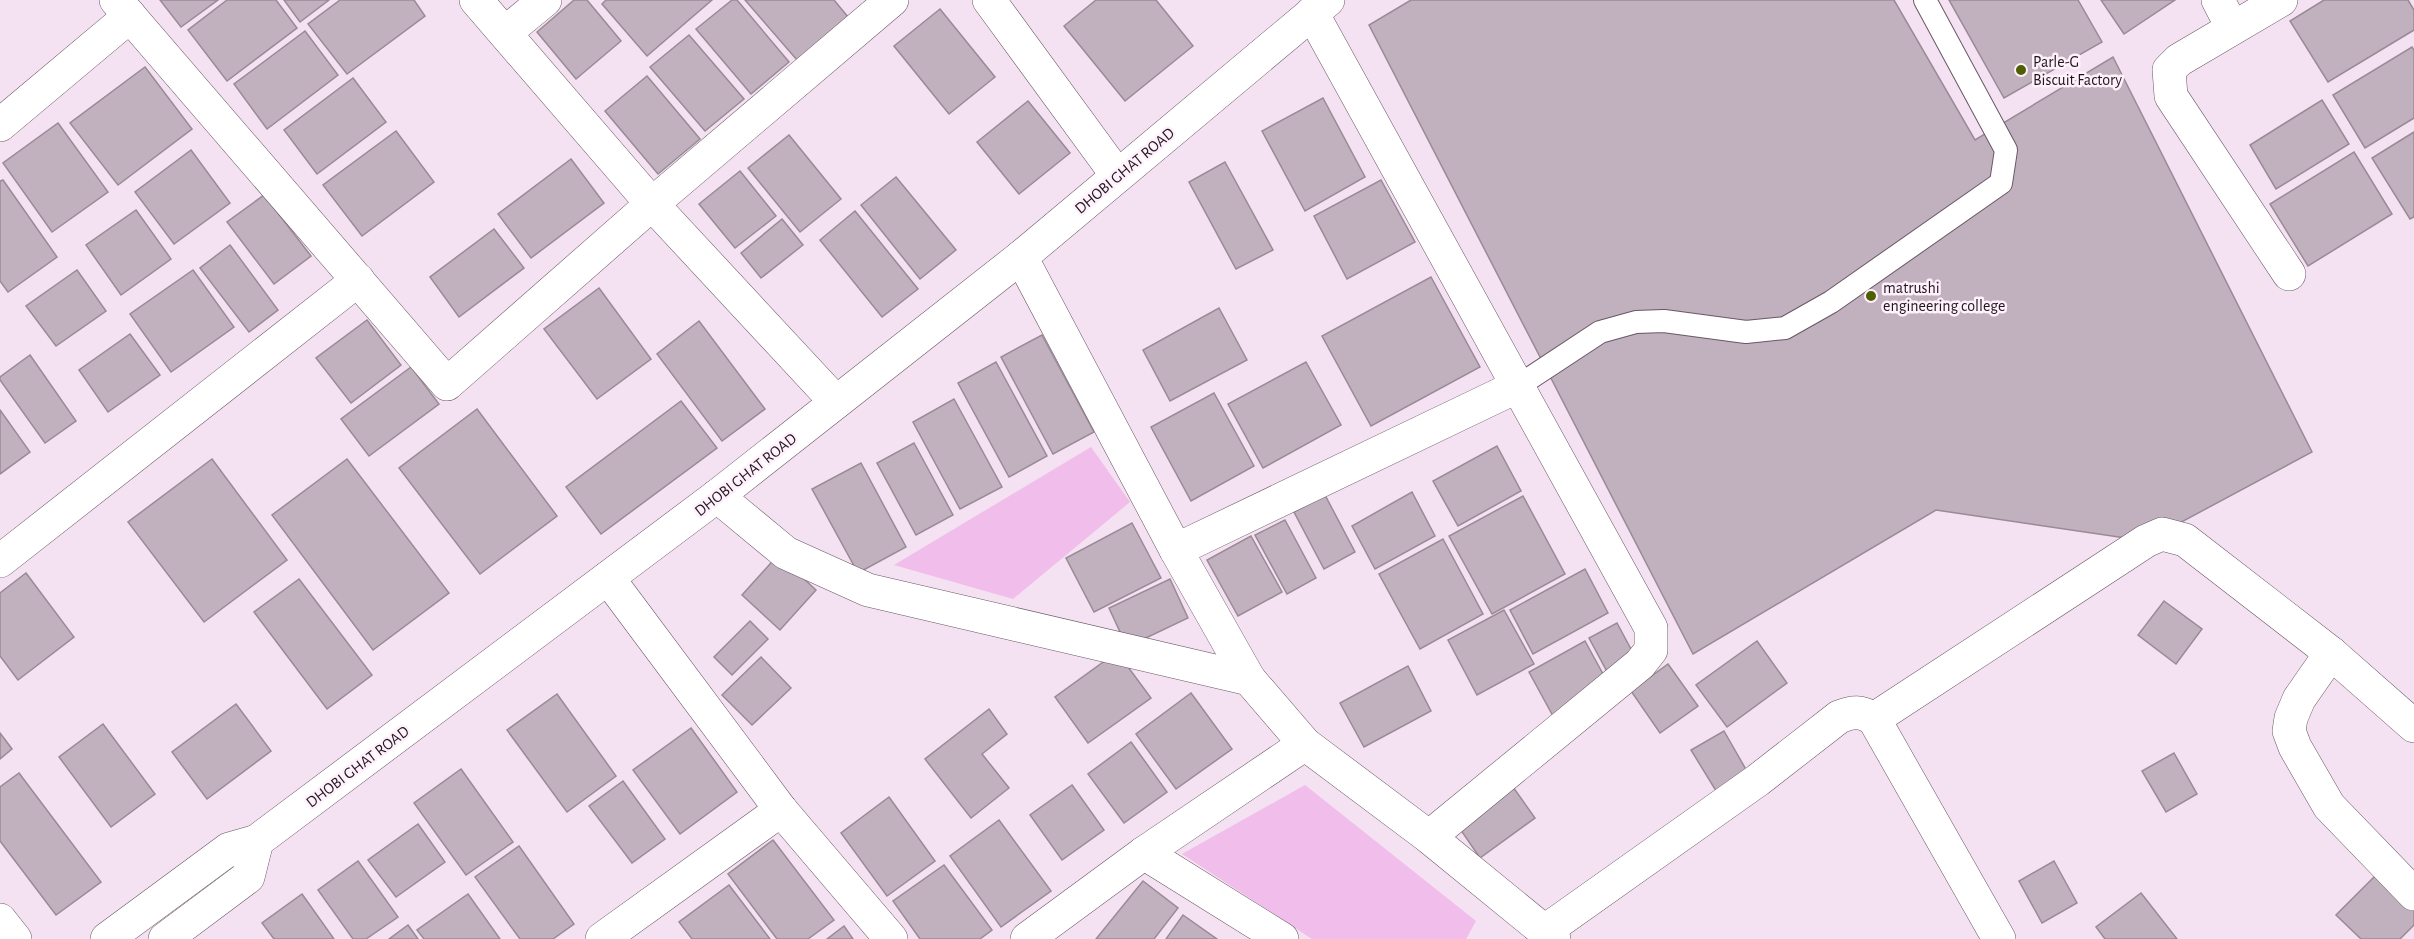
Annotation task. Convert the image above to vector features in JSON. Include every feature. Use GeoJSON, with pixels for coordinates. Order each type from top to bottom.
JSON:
{"type":"FeatureCollection","features":[{"type":"Feature","properties":{"kind":"street"},"geometry":{"type":"LineString","coordinates":[[476,0],[652,204],[836,402]]}},
{"type":"Feature","properties":{"kind":"street"},"geometry":{"type":"LineString","coordinates":[[505,33],[545,0]]}},
{"type":"Feature","properties":{"kind":"street"},"geometry":{"type":"LineString","coordinates":[[0,125],[123,8],[447,384],[652,204],[892,0]]}},
{"type":"Feature","properties":{"kind":"street"},"geometry":{"type":"LineString","coordinates":[[988,0],[1117,175]]}},
{"type":"Feature","properties":{"kind":"street"},"geometry":{"type":"LineString","coordinates":[[2281,0],[2225,13],[2169,70],[2171,96],[2289,274]]}},
{"type":"Feature","properties":{"kind":"street"},"geometry":{"type":"LineString","coordinates":[[1320,7],[1518,386],[1652,628],[1651,650],[1640,664],[1429,837]]}},
{"type":"Feature","properties":{"kind":"street","name":"DHOBI GHAT ROAD"},"geometry":{"type":"LineString","coordinates":[[257,841],[717,496],[1021,257],[1320,7]]}},
{"type":"Feature","properties":{"kind":"street"},"geometry":{"type":"LineString","coordinates":[[1021,257],[1176,550],[1249,679],[1305,744],[1429,837],[1550,935],[1839,717],[1850,712],[1863,712],[1874,719],[1999,939]]}},
{"type":"Feature","properties":{"kind":"street"},"geometry":{"type":"LineString","coordinates":[[0,561],[358,280]]}},
{"type":"Feature","properties":{"kind":"street"},"geometry":{"type":"LineString","coordinates":[[1176,550],[1518,386]]}},
{"type":"Feature","properties":{"kind":"street"},"geometry":{"type":"LineString","coordinates":[[717,496],[786,553],[868,590],[1249,679]]}},
{"type":"Feature","properties":{"kind":"street"},"geometry":{"type":"LineString","coordinates":[[1874,719],[2146,541],[2162,534],[2185,540],[2331,653],[2414,726]]}},
{"type":"Feature","properties":{"kind":"street"},"geometry":{"type":"LineString","coordinates":[[608,578],[781,810],[891,939]]}},
{"type":"Feature","properties":{"kind":"street"},"geometry":{"type":"LineString","coordinates":[[2331,653],[2300,699],[2291,718],[2289,731],[2295,747],[2329,806],[2414,894]]}},
{"type":"Feature","properties":{"kind":"street"},"geometry":{"type":"LineString","coordinates":[[1027,939],[1144,853],[1305,744]]}},
{"type":"Feature","properties":{"kind":"street"},"geometry":{"type":"LineString","coordinates":[[602,939],[781,810]]}},
{"type":"Feature","properties":{"kind":"street"},"geometry":{"type":"LineString","coordinates":[[106,939],[229,849],[257,841],[248,877],[165,939]]}},
{"type":"Feature","properties":{"kind":"street"},"geometry":{"type":"LineString","coordinates":[[1144,853],[1282,939]]}},
{"type":"Feature","properties":{"kind":"street"},"geometry":{"type":"LineString","coordinates":[[0,920],[15,939]]}},
{"type":"Feature","properties":{"kind":"lane"},"geometry":{"type":"LineString","coordinates":[[1518,386],[1600,332],[1636,322],[1664,321],[1746,332],[1785,328],[1831,302],[2001,183],[2006,150],[1925,0]]}},
{"type":"Feature","properties":{"kind":"shaded area"},"geometry":{"type":"Polygon","coordinates":[[[1091,447],[1130,502],[1013,599],[894,565],[1091,447]]]}},
{"type":"Feature","properties":{"kind":"shaded area"},"geometry":{"type":"Polygon","coordinates":[[[1305,785],[1476,921],[1466,939],[1312,939],[1182,854],[1305,785]]]}},
{"type":"Feature","properties":{"kind":"building"},"geometry":{"type":"Polygon","coordinates":[[[160,0],[218,0],[181,27],[160,0]]]}},
{"type":"Feature","properties":{"kind":"building"},"geometry":{"type":"Polygon","coordinates":[[[227,0],[276,0],[297,28],[227,81],[188,30],[227,0]]]}},
{"type":"Feature","properties":{"kind":"building"},"geometry":{"type":"Polygon","coordinates":[[[284,0],[329,0],[300,22],[284,0]]]}},
{"type":"Feature","properties":{"kind":"building"},"geometry":{"type":"Polygon","coordinates":[[[340,0],[414,0],[425,16],[347,74],[308,24],[340,0]]]}},
{"type":"Feature","properties":{"kind":"building"},"geometry":{"type":"Polygon","coordinates":[[[574,0],[587,0],[621,41],[576,79],[537,32],[574,0]]]}},
{"type":"Feature","properties":{"kind":"building"},"geometry":{"type":"Polygon","coordinates":[[[606,0],[712,0],[647,56],[602,4],[606,0]]]}},
{"type":"Feature","properties":{"kind":"building"},"geometry":{"type":"Polygon","coordinates":[[[732,0],[737,0],[789,62],[751,94],[696,29],[732,0]]]}},
{"type":"Feature","properties":{"kind":"building"},"geometry":{"type":"Polygon","coordinates":[[[745,0],[834,0],[848,17],[797,60],[745,0]]]}},
{"type":"Feature","properties":{"kind":"building"},"geometry":{"type":"Polygon","coordinates":[[[1096,0],[1156,0],[1193,46],[1125,101],[1064,26],[1096,0]]]}},
{"type":"Feature","properties":{"kind":"building","name":"matrushi engineering college"},"geometry":{"type":"Polygon","coordinates":[[[1411,0],[1894,0],[1975,140],[2113,57],[2312,452],[2146,541],[1936,510],[1693,654],[1369,25],[1411,0]]]}},
{"type":"Feature","properties":{"kind":"building","name":"Parle-G Biscuit Factory"},"geometry":{"type":"Polygon","coordinates":[[[1949,0],[2078,0],[2102,42],[2004,98],[1949,0]]]}},
{"type":"Feature","properties":{"kind":"building"},"geometry":{"type":"Polygon","coordinates":[[[2101,0],[2175,0],[2124,34],[2101,0]]]}},
{"type":"Feature","properties":{"kind":"building"},"geometry":{"type":"Polygon","coordinates":[[[2324,0],[2408,0],[2414,10],[2414,30],[2328,82],[2290,21],[2324,0]]]}},
{"type":"Feature","properties":{"kind":"building"},"geometry":{"type":"Polygon","coordinates":[[[940,9],[995,77],[949,114],[894,46],[940,9]]]}},
{"type":"Feature","properties":{"kind":"building"},"geometry":{"type":"Polygon","coordinates":[[[305,31],[338,75],[267,129],[234,84],[305,31]]]}},
{"type":"Feature","properties":{"kind":"building"},"geometry":{"type":"Polygon","coordinates":[[[689,35],[744,99],[705,131],[650,67],[689,35]]]}},
{"type":"Feature","properties":{"kind":"building"},"geometry":{"type":"Polygon","coordinates":[[[2412,47],[2414,50],[2414,118],[2365,148],[2333,95],[2412,47]]]}},
{"type":"Feature","properties":{"kind":"building"},"geometry":{"type":"Polygon","coordinates":[[[145,67],[192,129],[118,185],[70,123],[145,67]]]}},
{"type":"Feature","properties":{"kind":"building"},"geometry":{"type":"Polygon","coordinates":[[[647,76],[700,139],[658,174],[605,111],[647,76]]]}},
{"type":"Feature","properties":{"kind":"building"},"geometry":{"type":"Polygon","coordinates":[[[353,78],[386,122],[317,174],[284,130],[353,78]]]}},
{"type":"Feature","properties":{"kind":"building"},"geometry":{"type":"Polygon","coordinates":[[[1323,98],[1365,177],[1305,211],[1262,131],[1323,98]]]}},
{"type":"Feature","properties":{"kind":"building"},"geometry":{"type":"Polygon","coordinates":[[[2322,100],[2349,144],[2276,189],[2250,145],[2322,100]]]}},
{"type":"Feature","properties":{"kind":"building"},"geometry":{"type":"Polygon","coordinates":[[[1028,101],[1070,153],[1019,194],[977,142],[1028,101]]]}},
{"type":"Feature","properties":{"kind":"building"},"geometry":{"type":"Polygon","coordinates":[[[58,123],[108,192],[52,232],[3,163],[58,123]]]}},
{"type":"Feature","properties":{"kind":"building"},"geometry":{"type":"Polygon","coordinates":[[[396,131],[434,182],[362,236],[323,185],[396,131]]]}},
{"type":"Feature","properties":{"kind":"building"},"geometry":{"type":"Polygon","coordinates":[[[2414,132],[2414,217],[2410,219],[2372,158],[2414,132]]]}},
{"type":"Feature","properties":{"kind":"building"},"geometry":{"type":"Polygon","coordinates":[[[789,135],[841,199],[800,232],[748,168],[789,135]]]}},
{"type":"Feature","properties":{"kind":"building"},"geometry":{"type":"Polygon","coordinates":[[[191,150],[230,203],[174,244],[135,192],[191,150]]]}},
{"type":"Feature","properties":{"kind":"building"},"geometry":{"type":"Polygon","coordinates":[[[2354,152],[2392,214],[2308,266],[2270,204],[2354,152]]]}},
{"type":"Feature","properties":{"kind":"building"},"geometry":{"type":"Polygon","coordinates":[[[571,159],[604,203],[531,258],[498,214],[571,159]]]}},
{"type":"Feature","properties":{"kind":"building"},"geometry":{"type":"Polygon","coordinates":[[[1225,162],[1273,250],[1236,269],[1189,182],[1225,162]]]}},
{"type":"Feature","properties":{"kind":"building"},"geometry":{"type":"Polygon","coordinates":[[[740,171],[776,216],[735,248],[699,204],[740,171]]]}},
{"type":"Feature","properties":{"kind":"building"},"geometry":{"type":"Polygon","coordinates":[[[896,177],[956,250],[920,279],[861,205],[896,177]]]}},
{"type":"Feature","properties":{"kind":"building"},"geometry":{"type":"Polygon","coordinates":[[[3,180],[57,257],[8,292],[0,281],[0,181],[3,180]]]}},
{"type":"Feature","properties":{"kind":"building"},"geometry":{"type":"Polygon","coordinates":[[[1381,180],[1415,242],[1347,279],[1314,216],[1381,180]]]}},
{"type":"Feature","properties":{"kind":"building"},"geometry":{"type":"Polygon","coordinates":[[[264,195],[311,256],[274,284],[227,222],[264,195]]]}},
{"type":"Feature","properties":{"kind":"building"},"geometry":{"type":"Polygon","coordinates":[[[136,210],[171,259],[121,295],[86,245],[136,210]]]}},
{"type":"Feature","properties":{"kind":"building"},"geometry":{"type":"Polygon","coordinates":[[[855,211],[918,289],[882,317],[820,240],[855,211]]]}},
{"type":"Feature","properties":{"kind":"building"},"geometry":{"type":"Polygon","coordinates":[[[782,219],[803,245],[761,278],[741,253],[782,219]]]}},
{"type":"Feature","properties":{"kind":"building"},"geometry":{"type":"Polygon","coordinates":[[[494,229],[524,268],[459,317],[430,277],[494,229]]]}},
{"type":"Feature","properties":{"kind":"building"},"geometry":{"type":"Polygon","coordinates":[[[230,245],[278,310],[249,332],[200,268],[230,245]]]}},
{"type":"Feature","properties":{"kind":"building"},"geometry":{"type":"Polygon","coordinates":[[[77,270],[106,311],[56,346],[26,306],[77,270]]]}},
{"type":"Feature","properties":{"kind":"building"},"geometry":{"type":"Polygon","coordinates":[[[193,270],[234,327],[171,372],[130,314],[193,270]]]}},
{"type":"Feature","properties":{"kind":"building"},"geometry":{"type":"Polygon","coordinates":[[[1431,277],[1480,367],[1371,426],[1322,336],[1431,277]]]}},
{"type":"Feature","properties":{"kind":"building"},"geometry":{"type":"Polygon","coordinates":[[[599,288],[651,359],[597,399],[544,329],[599,288]]]}},
{"type":"Feature","properties":{"kind":"building"},"geometry":{"type":"Polygon","coordinates":[[[1219,308],[1247,360],[1170,401],[1143,350],[1219,308]]]}},
{"type":"Feature","properties":{"kind":"building"},"geometry":{"type":"Polygon","coordinates":[[[367,320],[401,365],[351,403],[316,358],[367,320]]]}},
{"type":"Feature","properties":{"kind":"building"},"geometry":{"type":"Polygon","coordinates":[[[699,321],[765,409],[722,441],[657,354],[699,321]]]}},
{"type":"Feature","properties":{"kind":"building"},"geometry":{"type":"Polygon","coordinates":[[[130,334],[160,375],[108,412],[79,370],[130,334]]]}},
{"type":"Feature","properties":{"kind":"building"},"geometry":{"type":"Polygon","coordinates":[[[1042,335],[1094,432],[1053,454],[1001,357],[1042,335]]]}},
{"type":"Feature","properties":{"kind":"building"},"geometry":{"type":"Polygon","coordinates":[[[30,355],[76,421],[45,443],[0,380],[0,377],[30,355]]]}},
{"type":"Feature","properties":{"kind":"building"},"geometry":{"type":"Polygon","coordinates":[[[996,362],[1047,456],[1009,477],[958,383],[996,362]]]}},
{"type":"Feature","properties":{"kind":"building"},"geometry":{"type":"Polygon","coordinates":[[[1306,362],[1341,425],[1263,468],[1228,404],[1306,362]]]}},
{"type":"Feature","properties":{"kind":"building"},"geometry":{"type":"Polygon","coordinates":[[[411,367],[439,404],[369,456],[341,419],[411,367]]]}},
{"type":"Feature","properties":{"kind":"building"},"geometry":{"type":"Polygon","coordinates":[[[1214,393],[1254,466],[1191,501],[1151,427],[1214,393]]]}},
{"type":"Feature","properties":{"kind":"building"},"geometry":{"type":"Polygon","coordinates":[[[954,399],[1002,487],[960,509],[913,422],[954,399]]]}},
{"type":"Feature","properties":{"kind":"building"},"geometry":{"type":"Polygon","coordinates":[[[681,401],[717,448],[601,534],[566,487],[681,401]]]}},
{"type":"Feature","properties":{"kind":"building"},"geometry":{"type":"Polygon","coordinates":[[[477,409],[557,516],[480,574],[399,468],[477,409]]]}},
{"type":"Feature","properties":{"kind":"building"},"geometry":{"type":"Polygon","coordinates":[[[0,410],[30,452],[0,474],[0,410]]]}},
{"type":"Feature","properties":{"kind":"building"},"geometry":{"type":"Polygon","coordinates":[[[914,443],[953,515],[916,535],[877,463],[914,443]]]}},
{"type":"Feature","properties":{"kind":"building"},"geometry":{"type":"Polygon","coordinates":[[[1497,446],[1521,491],[1458,526],[1433,481],[1497,446]]]}},
{"type":"Feature","properties":{"kind":"building"},"geometry":{"type":"Polygon","coordinates":[[[212,459],[287,560],[204,622],[128,522],[212,459]]]}},
{"type":"Feature","properties":{"kind":"building"},"geometry":{"type":"Polygon","coordinates":[[[347,459],[449,593],[373,650],[272,515],[347,459]]]}},
{"type":"Feature","properties":{"kind":"building"},"geometry":{"type":"Polygon","coordinates":[[[861,463],[906,547],[858,573],[812,489],[861,463]]]}},
{"type":"Feature","properties":{"kind":"building"},"geometry":{"type":"Polygon","coordinates":[[[1412,492],[1435,536],[1375,569],[1352,526],[1412,492]]]}},
{"type":"Feature","properties":{"kind":"building"},"geometry":{"type":"Polygon","coordinates":[[[1325,495],[1355,552],[1324,569],[1294,512],[1325,495]]]}},
{"type":"Feature","properties":{"kind":"building"},"geometry":{"type":"Polygon","coordinates":[[[1523,496],[1565,574],[1492,614],[1449,536],[1523,496]]]}},
{"type":"Feature","properties":{"kind":"building"},"geometry":{"type":"Polygon","coordinates":[[[1285,520],[1316,578],[1287,594],[1255,535],[1285,520]]]}},
{"type":"Feature","properties":{"kind":"building"},"geometry":{"type":"Polygon","coordinates":[[[1132,523],[1161,578],[1094,612],[1066,558],[1132,523]]]}},
{"type":"Feature","properties":{"kind":"building"},"geometry":{"type":"Polygon","coordinates":[[[1251,536],[1282,592],[1238,616],[1207,560],[1251,536]]]}},
{"type":"Feature","properties":{"kind":"building"},"geometry":{"type":"Polygon","coordinates":[[[1443,539],[1483,614],[1420,649],[1379,574],[1443,539]]]}},
{"type":"Feature","properties":{"kind":"building"},"geometry":{"type":"Polygon","coordinates":[[[778,555],[816,590],[780,630],[742,595],[778,555]]]}},
{"type":"Feature","properties":{"kind":"building"},"geometry":{"type":"Polygon","coordinates":[[[1585,569],[1608,613],[1533,654],[1510,610],[1585,569]]]}},
{"type":"Feature","properties":{"kind":"building"},"geometry":{"type":"Polygon","coordinates":[[[26,573],[74,637],[18,680],[0,656],[0,593],[26,573]]]}},
{"type":"Feature","properties":{"kind":"building"},"geometry":{"type":"Polygon","coordinates":[[[299,579],[372,675],[327,709],[254,612],[299,579]]]}},
{"type":"Feature","properties":{"kind":"building"},"geometry":{"type":"Polygon","coordinates":[[[1170,579],[1188,618],[1127,647],[1109,608],[1170,579]]]}},
{"type":"Feature","properties":{"kind":"building"},"geometry":{"type":"Polygon","coordinates":[[[2164,601],[2202,629],[2176,664],[2138,635],[2164,601]]]}},
{"type":"Feature","properties":{"kind":"building"},"geometry":{"type":"Polygon","coordinates":[[[1504,610],[1534,664],[1477,695],[1448,640],[1504,610]]]}},
{"type":"Feature","properties":{"kind":"building"},"geometry":{"type":"Polygon","coordinates":[[[750,621],[768,639],[732,675],[714,657],[750,621]]]}},
{"type":"Feature","properties":{"kind":"building"},"geometry":{"type":"Polygon","coordinates":[[[1617,623],[1639,664],[1611,679],[1589,638],[1617,623]]]}},
{"type":"Feature","properties":{"kind":"building"},"geometry":{"type":"Polygon","coordinates":[[[1585,641],[1609,685],[1553,716],[1529,672],[1585,641]]]}},
{"type":"Feature","properties":{"kind":"building"},"geometry":{"type":"Polygon","coordinates":[[[1757,641],[1787,683],[1727,727],[1696,685],[1757,641]]]}},
{"type":"Feature","properties":{"kind":"building"},"geometry":{"type":"Polygon","coordinates":[[[1117,652],[1151,698],[1088,743],[1055,697],[1117,652]]]}},
{"type":"Feature","properties":{"kind":"building"},"geometry":{"type":"Polygon","coordinates":[[[761,657],[791,688],[752,725],[722,695],[761,657]]]}},
{"type":"Feature","properties":{"kind":"building"},"geometry":{"type":"Polygon","coordinates":[[[1668,664],[1698,706],[1660,733],[1631,691],[1668,664]]]}},
{"type":"Feature","properties":{"kind":"building"},"geometry":{"type":"Polygon","coordinates":[[[1408,666],[1431,711],[1364,747],[1340,703],[1408,666]]]}},
{"type":"Feature","properties":{"kind":"building"},"geometry":{"type":"Polygon","coordinates":[[[1191,693],[1232,749],[1176,789],[1136,734],[1191,693]]]}},
{"type":"Feature","properties":{"kind":"building"},"geometry":{"type":"Polygon","coordinates":[[[557,694],[616,776],[567,812],[507,730],[557,694]]]}},
{"type":"Feature","properties":{"kind":"building"},"geometry":{"type":"Polygon","coordinates":[[[236,704],[271,751],[207,799],[172,752],[236,704]]]}},
{"type":"Feature","properties":{"kind":"building"},"geometry":{"type":"Polygon","coordinates":[[[989,709],[1007,734],[982,754],[1009,788],[971,818],[925,759],[989,709]]]}},
{"type":"Feature","properties":{"kind":"building"},"geometry":{"type":"Polygon","coordinates":[[[103,724],[155,794],[111,827],[59,757],[103,724]]]}},
{"type":"Feature","properties":{"kind":"building"},"geometry":{"type":"Polygon","coordinates":[[[691,728],[737,792],[680,834],[633,770],[691,728]]]}},
{"type":"Feature","properties":{"kind":"building"},"geometry":{"type":"Polygon","coordinates":[[[1724,731],[1752,780],[1721,799],[1691,750],[1724,731]]]}},
{"type":"Feature","properties":{"kind":"building"},"geometry":{"type":"Polygon","coordinates":[[[0,733],[12,749],[0,759],[0,733]]]}},
{"type":"Feature","properties":{"kind":"building"},"geometry":{"type":"Polygon","coordinates":[[[1131,742],[1167,792],[1124,823],[1088,774],[1131,742]]]}},
{"type":"Feature","properties":{"kind":"building"},"geometry":{"type":"Polygon","coordinates":[[[2174,753],[2197,794],[2166,812],[2142,771],[2174,753]]]}},
{"type":"Feature","properties":{"kind":"building"},"geometry":{"type":"Polygon","coordinates":[[[461,769],[513,842],[466,875],[414,803],[461,769]]]}},
{"type":"Feature","properties":{"kind":"building"},"geometry":{"type":"Polygon","coordinates":[[[19,773],[101,882],[56,915],[0,841],[0,787],[19,773]]]}},
{"type":"Feature","properties":{"kind":"building"},"geometry":{"type":"Polygon","coordinates":[[[623,781],[665,839],[632,863],[589,806],[623,781]]]}},
{"type":"Feature","properties":{"kind":"building"},"geometry":{"type":"Polygon","coordinates":[[[1072,785],[1104,830],[1062,860],[1030,815],[1072,785]]]}},
{"type":"Feature","properties":{"kind":"building"},"geometry":{"type":"Polygon","coordinates":[[[1513,787],[1535,818],[1480,858],[1458,826],[1513,787]]]}},
{"type":"Feature","properties":{"kind":"building"},"geometry":{"type":"Polygon","coordinates":[[[889,797],[935,861],[887,896],[841,833],[889,797]]]}},
{"type":"Feature","properties":{"kind":"building"},"geometry":{"type":"Polygon","coordinates":[[[999,820],[1051,891],[1001,927],[950,856],[999,820]]]}},
{"type":"Feature","properties":{"kind":"building"},"geometry":{"type":"Polygon","coordinates":[[[418,824],[445,862],[396,897],[368,860],[418,824]]]}},
{"type":"Feature","properties":{"kind":"building"},"geometry":{"type":"Polygon","coordinates":[[[773,840],[834,920],[808,939],[777,939],[728,874],[773,840]]]}},
{"type":"Feature","properties":{"kind":"building"},"geometry":{"type":"Polygon","coordinates":[[[519,846],[574,924],[553,939],[520,939],[475,877],[519,846]]]}},
{"type":"Feature","properties":{"kind":"building"},"geometry":{"type":"Polygon","coordinates":[[[358,861],[398,917],[366,939],[353,939],[318,890],[358,861]]]}},
{"type":"Feature","properties":{"kind":"building"},"geometry":{"type":"Polygon","coordinates":[[[2054,861],[2077,903],[2042,923],[2019,881],[2054,861]]]}},
{"type":"Feature","properties":{"kind":"building"},"geometry":{"type":"Polygon","coordinates":[[[944,865],[992,930],[980,939],[920,939],[893,901],[944,865]]]}},
{"type":"Feature","properties":{"kind":"building"},"geometry":{"type":"Polygon","coordinates":[[[2378,873],[2414,908],[2414,925],[2400,939],[2361,939],[2336,915],[2378,873]]]}},
{"type":"Feature","properties":{"kind":"building"},"geometry":{"type":"Polygon","coordinates":[[[1143,881],[1178,908],[1154,939],[1096,939],[1143,881]]]}},
{"type":"Feature","properties":{"kind":"building"},"geometry":{"type":"Polygon","coordinates":[[[729,885],[770,939],[692,939],[679,922],[729,885]]]}},
{"type":"Feature","properties":{"kind":"building"},"geometry":{"type":"Polygon","coordinates":[[[2141,893],[2177,939],[2105,939],[2096,927],[2141,893]]]}},
{"type":"Feature","properties":{"kind":"building"},"geometry":{"type":"Polygon","coordinates":[[[302,894],[334,939],[274,939],[262,923],[302,894]]]}},
{"type":"Feature","properties":{"kind":"building"},"geometry":{"type":"Polygon","coordinates":[[[468,894],[500,939],[424,939],[417,930],[468,894]]]}},
{"type":"Feature","properties":{"kind":"building"},"geometry":{"type":"Polygon","coordinates":[[[1183,915],[1217,939],[1166,939],[1183,915]]]}},
{"type":"Feature","properties":{"kind":"building"},"geometry":{"type":"Polygon","coordinates":[[[408,925],[418,939],[389,939],[408,925]]]}},
{"type":"Feature","properties":{"kind":"building"},"geometry":{"type":"Polygon","coordinates":[[[844,926],[853,939],[827,939],[844,926]]]}},
{"type":"Feature","properties":{"kind":"place","name":"Parle-G Biscuit Factory"},"geometry":{"type":"Point","coordinates":[2021,70]}},
{"type":"Feature","properties":{"kind":"place","name":"matrushi engineering college"},"geometry":{"type":"Point","coordinates":[1871,296]}}]}
